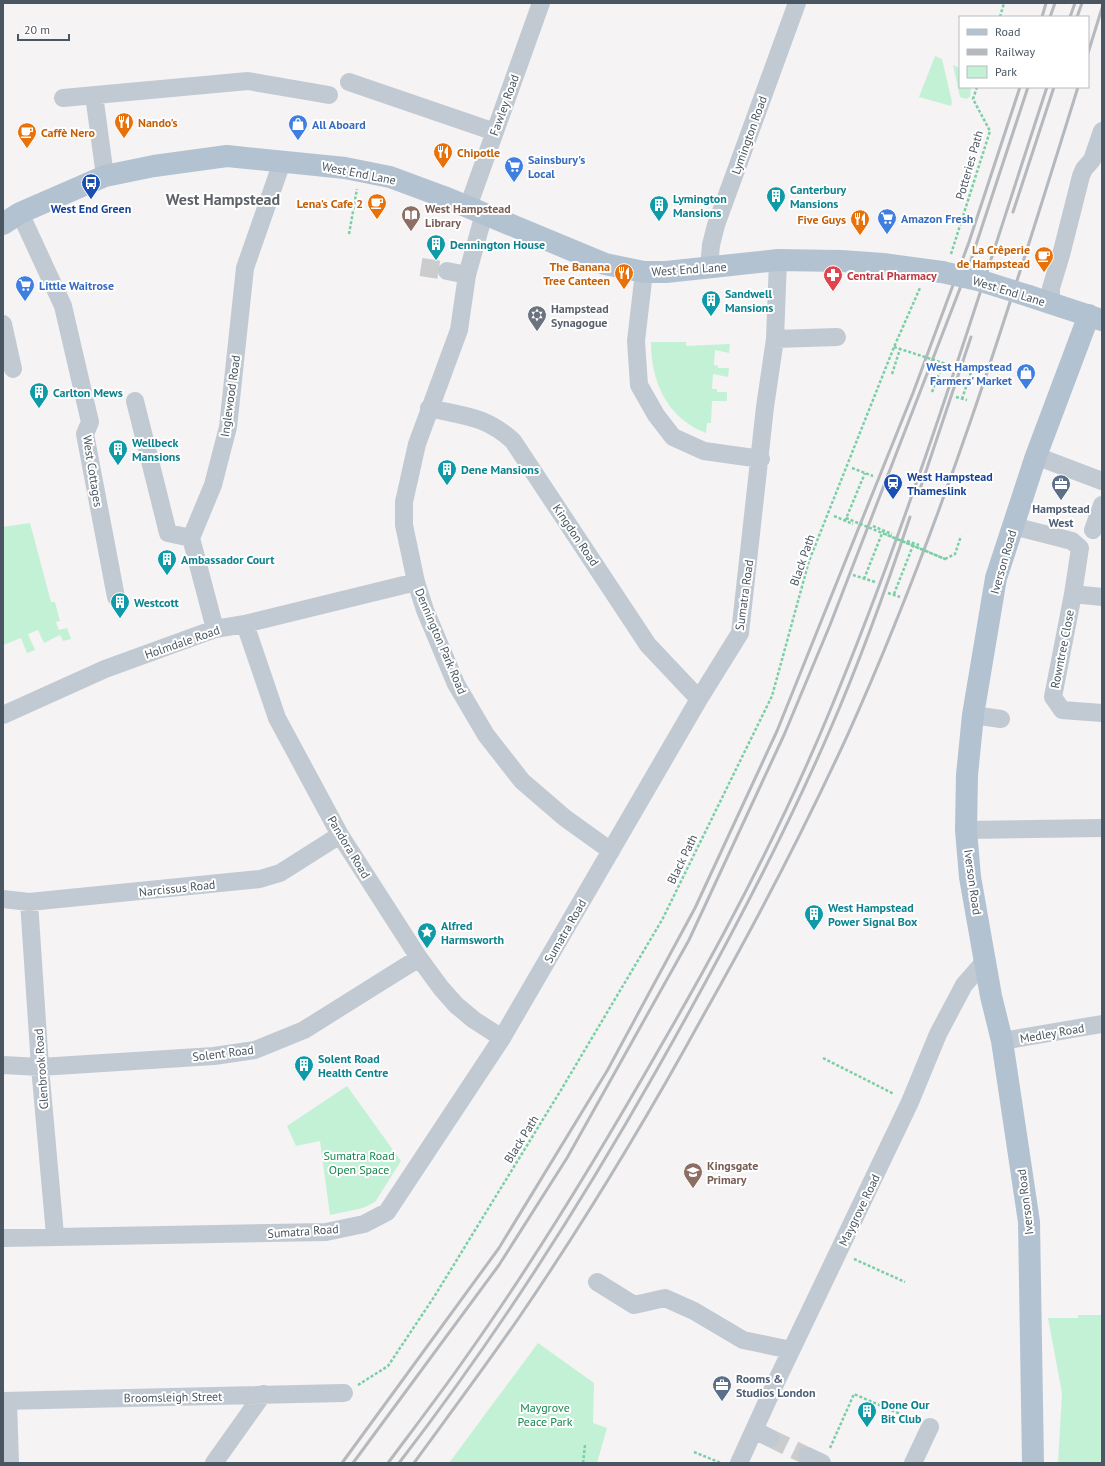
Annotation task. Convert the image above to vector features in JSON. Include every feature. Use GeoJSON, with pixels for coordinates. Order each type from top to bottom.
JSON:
{"type":"FeatureCollection","features":[{"type":"Feature","properties":{"kind":"main road","name":"West End Lane"},"geometry":{"type":"LineString","coordinates":[[9,216],[105,176],[154,166],[227,156],[360,171],[390,177],[476,210],[605,264],[644,272],[666,272],[778,260],[841,261],[934,271],[978,280],[1095,318]]}},
{"type":"Feature","properties":{"kind":"main road","name":"Iverson Road"},"geometry":{"type":"LineString","coordinates":[[1033,1463],[1029,1222],[1002,1041],[991,996],[970,877],[966,830],[967,775],[973,715],[996,578],[1036,456],[1095,318]]}},
{"type":"Feature","properties":{"kind":"street","name":"Fawley Road"},"geometry":{"type":"LineString","coordinates":[[476,210],[495,132],[541,3]]}},
{"type":"Feature","properties":{"kind":"street","name":"Lymington Road"},"geometry":{"type":"LineString","coordinates":[[710,268],[711,245],[716,225],[797,3]]}},
{"type":"Feature","properties":{"kind":"street"},"geometry":{"type":"LineString","coordinates":[[63,98],[248,81],[329,95]]}},
{"type":"Feature","properties":{"kind":"street"},"geometry":{"type":"LineString","coordinates":[[350,82],[495,132]]}},
{"type":"Feature","properties":{"kind":"street"},"geometry":{"type":"LineString","coordinates":[[94,95],[105,176]]}},
{"type":"Feature","properties":{"kind":"street"},"geometry":{"type":"LineString","coordinates":[[1051,303],[1051,288],[1062,255],[1081,176],[1084,169],[1092,160],[1102,131]]}},
{"type":"Feature","properties":{"kind":"street","name":"Inglewood Road"},"geometry":{"type":"LineString","coordinates":[[192,538],[213,486],[228,427],[245,268],[282,162]]}},
{"type":"Feature","properties":{"kind":"street","name":"Dennington Park Road"},"geometry":{"type":"LineString","coordinates":[[476,210],[459,330],[417,444],[404,502],[404,525],[416,582],[425,610],[456,684],[486,735],[522,781],[565,818],[611,851]]}},
{"type":"Feature","properties":{"kind":"street","name":"West Cottages"},"geometry":{"type":"LineString","coordinates":[[9,216],[62,306],[90,422],[85,434],[116,597]]}},
{"type":"Feature","properties":{"kind":"street","name":"Sumatra Road"},"geometry":{"type":"LineString","coordinates":[[3,1238],[55,1235],[326,1232],[364,1224],[387,1212],[502,1038],[699,699],[740,633],[761,459],[765,407],[775,339],[778,260]]}},
{"type":"Feature","properties":{"kind":"street"},"geometry":{"type":"LineString","coordinates":[[447,271],[467,275]]}},
{"type":"Feature","properties":{"kind":"street"},"geometry":{"type":"LineString","coordinates":[[644,272],[636,341],[639,378],[640,385],[656,415],[673,438],[704,451],[761,459]]}},
{"type":"Feature","properties":{"kind":"street"},"geometry":{"type":"LineString","coordinates":[[3,324],[13,369]]}},
{"type":"Feature","properties":{"kind":"street"},"geometry":{"type":"LineString","coordinates":[[775,339],[837,337]]}},
{"type":"Feature","properties":{"kind":"street"},"geometry":{"type":"LineString","coordinates":[[135,402],[168,533],[192,538],[215,629]]}},
{"type":"Feature","properties":{"kind":"street","name":"Kingdon Road"},"geometry":{"type":"LineString","coordinates":[[429,408],[483,420],[502,432],[513,442],[648,645],[699,699]]}},
{"type":"Feature","properties":{"kind":"street"},"geometry":{"type":"LineString","coordinates":[[1036,456],[1102,481]]}},
{"type":"Feature","properties":{"kind":"street"},"geometry":{"type":"LineString","coordinates":[[1093,530],[1102,506]]}},
{"type":"Feature","properties":{"kind":"street","name":"Rowntree Close"},"geometry":{"type":"LineString","coordinates":[[1013,526],[1072,541],[1080,548],[1073,594],[1053,697],[1062,710],[1102,713]]}},
{"type":"Feature","properties":{"kind":"street","name":"Holmdale Road"},"geometry":{"type":"LineString","coordinates":[[3,715],[105,668],[215,629],[245,624],[416,582]]}},
{"type":"Feature","properties":{"kind":"street","name":"Rowntree Close"},"geometry":{"type":"LineString","coordinates":[[1073,594],[1102,597]]}},
{"type":"Feature","properties":{"kind":"street","name":"Pandora Road"},"geometry":{"type":"LineString","coordinates":[[245,624],[277,718],[340,835],[419,958],[441,988],[456,1005],[474,1020],[502,1038]]}},
{"type":"Feature","properties":{"kind":"street"},"geometry":{"type":"LineString","coordinates":[[973,715],[1001,719]]}},
{"type":"Feature","properties":{"kind":"street"},"geometry":{"type":"LineString","coordinates":[[966,830],[1102,828]]}},
{"type":"Feature","properties":{"kind":"street","name":"Narcissus Road"},"geometry":{"type":"LineString","coordinates":[[3,899],[29,902],[260,879],[280,873],[340,835]]}},
{"type":"Feature","properties":{"kind":"street","name":"Glenbrook Road"},"geometry":{"type":"LineString","coordinates":[[29,902],[40,1067],[55,1235]]}},
{"type":"Feature","properties":{"kind":"street","name":"Solent Road"},"geometry":{"type":"LineString","coordinates":[[3,1065],[40,1067],[214,1056],[255,1050],[304,1030],[419,958]]}},
{"type":"Feature","properties":{"kind":"street","name":"Maygrove Road"},"geometry":{"type":"LineString","coordinates":[[739,1463],[791,1350],[910,1102],[942,1027],[964,985],[985,961]]}},
{"type":"Feature","properties":{"kind":"street","name":"Medley Road"},"geometry":{"type":"LineString","coordinates":[[1002,1041],[1102,1024]]}},
{"type":"Feature","properties":{"kind":"street"},"geometry":{"type":"LineString","coordinates":[[597,1282],[634,1305],[665,1298],[694,1311],[743,1340],[791,1350]]}},
{"type":"Feature","properties":{"kind":"street","name":"Broomsleigh Street"},"geometry":{"type":"LineString","coordinates":[[5,1401],[344,1393]]}},
{"type":"Feature","properties":{"kind":"street"},"geometry":{"type":"LineString","coordinates":[[214,1463],[263,1394]]}},
{"type":"Feature","properties":{"kind":"street"},"geometry":{"type":"LineString","coordinates":[[5,1401],[10,1463]]}},
{"type":"Feature","properties":{"kind":"street"},"geometry":{"type":"LineString","coordinates":[[913,1463],[930,1427]]}},
{"type":"Feature","properties":{"kind":"street"},"geometry":{"type":"LineString","coordinates":[[754,1430],[770,1438]]}},
{"type":"Feature","properties":{"kind":"path"},"geometry":{"type":"LineString","coordinates":[[1000,16],[1004,3]]}},
{"type":"Feature","properties":{"kind":"path","name":"Potteries Path"},"geometry":{"type":"LineString","coordinates":[[934,271],[948,262],[990,131],[973,99],[977,88]]}},
{"type":"Feature","properties":{"kind":"path"},"geometry":{"type":"LineString","coordinates":[[349,234],[360,171]]}},
{"type":"Feature","properties":{"kind":"path","name":"Black Path"},"geometry":{"type":"LineString","coordinates":[[344,1393],[388,1366],[434,1297],[553,1104],[662,920],[772,696],[809,561],[894,347],[917,298],[934,271]]}},
{"type":"Feature","properties":{"kind":"path"},"geometry":{"type":"LineString","coordinates":[[894,347],[942,364],[971,372],[962,399]]}},
{"type":"Feature","properties":{"kind":"path"},"geometry":{"type":"LineString","coordinates":[[892,374],[900,350]]}},
{"type":"Feature","properties":{"kind":"path"},"geometry":{"type":"LineString","coordinates":[[932,392],[942,364]]}},
{"type":"Feature","properties":{"kind":"path"},"geometry":{"type":"LineString","coordinates":[[956,397],[967,400]]}},
{"type":"Feature","properties":{"kind":"path"},"geometry":{"type":"LineString","coordinates":[[852,468],[873,476]]}},
{"type":"Feature","properties":{"kind":"path"},"geometry":{"type":"LineString","coordinates":[[846,520],[865,473]]}},
{"type":"Feature","properties":{"kind":"path"},"geometry":{"type":"LineString","coordinates":[[834,516],[883,532],[945,558]]}},
{"type":"Feature","properties":{"kind":"path"},"geometry":{"type":"LineString","coordinates":[[846,520],[853,524]]}},
{"type":"Feature","properties":{"kind":"path"},"geometry":{"type":"LineString","coordinates":[[873,526],[883,532],[945,558],[955,554],[961,536]]}},
{"type":"Feature","properties":{"kind":"path"},"geometry":{"type":"LineString","coordinates":[[883,532],[892,534]]}},
{"type":"Feature","properties":{"kind":"path"},"geometry":{"type":"LineString","coordinates":[[864,579],[883,532]]}},
{"type":"Feature","properties":{"kind":"path"},"geometry":{"type":"LineString","coordinates":[[907,541],[914,545],[919,545]]}},
{"type":"Feature","properties":{"kind":"path"},"geometry":{"type":"LineString","coordinates":[[894,594],[914,545]]}},
{"type":"Feature","properties":{"kind":"path"},"geometry":{"type":"LineString","coordinates":[[853,575],[875,582]]}},
{"type":"Feature","properties":{"kind":"path"},"geometry":{"type":"LineString","coordinates":[[888,592],[900,597]]}},
{"type":"Feature","properties":{"kind":"path"},"geometry":{"type":"LineString","coordinates":[[823,1058],[910,1102]]}},
{"type":"Feature","properties":{"kind":"path"},"geometry":{"type":"LineString","coordinates":[[838,1252],[904,1282]]}},
{"type":"Feature","properties":{"kind":"path"},"geometry":{"type":"LineString","coordinates":[[819,1456],[854,1394],[930,1427]]}},
{"type":"Feature","properties":{"kind":"path"},"geometry":{"type":"LineString","coordinates":[[583,1463],[585,1445]]}},
{"type":"Feature","properties":{"kind":"path"},"geometry":{"type":"LineString","coordinates":[[694,1452],[721,1463]]}},
{"type":"Feature","properties":{"kind":"green space"},"geometry":{"type":"Polygon","coordinates":[[[935,56],[942,59],[952,102],[951,106],[919,97],[935,56]]]}},
{"type":"Feature","properties":{"kind":"green space"},"geometry":{"type":"Polygon","coordinates":[[[953,65],[959,68],[959,88],[971,88],[970,97],[966,99],[960,97],[953,65]]]}},
{"type":"Feature","properties":{"kind":"green space"},"geometry":{"type":"Polygon","coordinates":[[[651,342],[686,342],[686,346],[730,344],[729,353],[715,350],[714,365],[718,366],[718,368],[729,368],[728,377],[713,374],[712,389],[717,389],[717,392],[727,392],[727,401],[712,401],[711,423],[707,423],[706,433],[692,426],[681,418],[671,408],[664,397],[654,371],[651,342]]]}},
{"type":"Feature","properties":{"kind":"green space"},"geometry":{"type":"Polygon","coordinates":[[[30,523],[51,602],[55,602],[60,621],[56,622],[59,630],[67,628],[71,639],[63,641],[60,635],[44,643],[38,630],[28,634],[35,650],[27,653],[21,638],[3,645],[3,527],[30,523]]]}},
{"type":"Feature","properties":{"kind":"green space","name":"Sumatra Road Open Space"},"geometry":{"type":"Polygon","coordinates":[[[347,1086],[401,1161],[375,1202],[363,1208],[330,1215],[320,1141],[296,1146],[287,1126],[347,1086]]]}},
{"type":"Feature","properties":{"kind":"green space"},"geometry":{"type":"Polygon","coordinates":[[[1078,1315],[1102,1315],[1102,1463],[1058,1463],[1062,1393],[1048,1318],[1078,1318],[1078,1315]]]}},
{"type":"Feature","properties":{"kind":"green space","name":"Maygrove Peace Park"},"geometry":{"type":"Polygon","coordinates":[[[538,1343],[594,1383],[593,1423],[607,1428],[597,1463],[449,1463],[538,1343]]]}},
{"type":"Feature","properties":{"kind":"tunnel"},"geometry":{"type":"LineString","coordinates":[[421,267],[447,271]]}},
{"type":"Feature","properties":{"kind":"tunnel"},"geometry":{"type":"LineString","coordinates":[[770,1438],[807,1456]]}},
{"type":"Feature","properties":{"kind":"railway"},"geometry":{"type":"LineString","coordinates":[[1042,16],[1046,3]]}},
{"type":"Feature","properties":{"kind":"railway"},"geometry":{"type":"LineString","coordinates":[[1050,16],[1055,3]]}},
{"type":"Feature","properties":{"kind":"railway"},"geometry":{"type":"LineString","coordinates":[[1070,16],[1075,3]]}},
{"type":"Feature","properties":{"kind":"railway"},"geometry":{"type":"LineString","coordinates":[[1077,16],[1082,3]]}},
{"type":"Feature","properties":{"kind":"railway"},"geometry":{"type":"LineString","coordinates":[[1089,50],[1102,8]]}},
{"type":"Feature","properties":{"kind":"railway"},"geometry":{"type":"LineString","coordinates":[[342,1463],[499,1248],[607,1071],[695,908],[777,731],[913,393],[969,242],[1020,88]]}},
{"type":"Feature","properties":{"kind":"railway"},"geometry":{"type":"LineString","coordinates":[[353,1463],[499,1265],[567,1158],[689,940],[784,735],[830,625],[971,260],[1028,88]]}},
{"type":"Feature","properties":{"kind":"railway"},"geometry":{"type":"LineString","coordinates":[[388,1463],[447,1384],[518,1281],[568,1203],[616,1124],[685,1004],[730,922],[772,840],[829,713],[889,559],[944,402],[1047,88]]}},
{"type":"Feature","properties":{"kind":"railway"},"geometry":{"type":"LineString","coordinates":[[1013,212],[1054,88]]}},
{"type":"Feature","properties":{"kind":"railway"},"geometry":{"type":"LineString","coordinates":[[414,1463],[518,1319],[614,1170],[659,1093],[760,912],[814,806],[848,734],[882,655],[944,496],[973,415],[1027,251],[1078,88]]}},
{"type":"Feature","properties":{"kind":"railway"},"geometry":{"type":"LineString","coordinates":[[919,492],[971,337]]}},
{"type":"Feature","properties":{"kind":"railway"},"geometry":{"type":"LineString","coordinates":[[399,1463],[434,1417],[534,1273],[626,1124],[702,989],[769,861],[830,730],[872,625],[910,517]]}},
{"type":"Feature","properties":{"kind":"place","name":"Nando's"},"geometry":{"type":"Point","coordinates":[124,139]}},
{"type":"Feature","properties":{"kind":"place","name":"All Aboard"},"geometry":{"type":"Point","coordinates":[298,141]}},
{"type":"Feature","properties":{"kind":"place","name":"Caffè Nero"},"geometry":{"type":"Point","coordinates":[27,149]}},
{"type":"Feature","properties":{"kind":"place","name":"Chipotle"},"geometry":{"type":"Point","coordinates":[443,169]}},
{"type":"Feature","properties":{"kind":"place","name":"Sainsbury's Local"},"geometry":{"type":"Point","coordinates":[514,183]}},
{"type":"Feature","properties":{"kind":"place","name":"West End Green"},"geometry":{"type":"Point","coordinates":[91,200]}},
{"type":"Feature","properties":{"kind":"place","name":"Canterbury Mansions"},"geometry":{"type":"Point","coordinates":[776,213]}},
{"type":"Feature","properties":{"kind":"place","name":"Lena's Cafe 2"},"geometry":{"type":"Point","coordinates":[377,220]}},
{"type":"Feature","properties":{"kind":"place","name":"Lymington Mansions"},"geometry":{"type":"Point","coordinates":[659,222]}},
{"type":"Feature","properties":{"kind":"place","name":"West Hampstead Library"},"geometry":{"type":"Point","coordinates":[411,232]}},
{"type":"Feature","properties":{"kind":"place","name":"Amazon Fresh"},"geometry":{"type":"Point","coordinates":[887,235]}},
{"type":"Feature","properties":{"kind":"place","name":"Five Guys"},"geometry":{"type":"Point","coordinates":[860,236]}},
{"type":"Feature","properties":{"kind":"place","name":"Dennington House"},"geometry":{"type":"Point","coordinates":[436,261]}},
{"type":"Feature","properties":{"kind":"place","name":"La Crêperie de Hampstead"},"geometry":{"type":"Point","coordinates":[1044,273]}},
{"type":"Feature","properties":{"kind":"place","name":"The Banana Tree Canteen"},"geometry":{"type":"Point","coordinates":[624,290]}},
{"type":"Feature","properties":{"kind":"place","name":"Central Pharmacy"},"geometry":{"type":"Point","coordinates":[833,292]}},
{"type":"Feature","properties":{"kind":"place","name":"Little Waitrose"},"geometry":{"type":"Point","coordinates":[25,302]}},
{"type":"Feature","properties":{"kind":"place","name":"Sandwell Mansions"},"geometry":{"type":"Point","coordinates":[711,317]}},
{"type":"Feature","properties":{"kind":"place","name":"Hampstead Synagogue"},"geometry":{"type":"Point","coordinates":[537,332]}},
{"type":"Feature","properties":{"kind":"place","name":"West Hampstead Farmers' Market"},"geometry":{"type":"Point","coordinates":[1026,390]}},
{"type":"Feature","properties":{"kind":"place","name":"Carlton Mews"},"geometry":{"type":"Point","coordinates":[39,409]}},
{"type":"Feature","properties":{"kind":"place","name":"Wellbeck Mansions"},"geometry":{"type":"Point","coordinates":[118,466]}},
{"type":"Feature","properties":{"kind":"place","name":"Dene Mansions"},"geometry":{"type":"Point","coordinates":[447,486]}},
{"type":"Feature","properties":{"kind":"place","name":"West Hampstead Thameslink"},"geometry":{"type":"Point","coordinates":[893,500]}},
{"type":"Feature","properties":{"kind":"place","name":"Hampstead West"},"geometry":{"type":"Point","coordinates":[1061,501]}},
{"type":"Feature","properties":{"kind":"place","name":"Ambassador Court"},"geometry":{"type":"Point","coordinates":[167,576]}},
{"type":"Feature","properties":{"kind":"place","name":"Westcott"},"geometry":{"type":"Point","coordinates":[120,619]}},
{"type":"Feature","properties":{"kind":"place","name":"West Hampstead Power Signal Box"},"geometry":{"type":"Point","coordinates":[814,931]}},
{"type":"Feature","properties":{"kind":"place","name":"Alfred Harmsworth"},"geometry":{"type":"Point","coordinates":[427,949]}},
{"type":"Feature","properties":{"kind":"place","name":"Solent Road Health Centre"},"geometry":{"type":"Point","coordinates":[304,1082]}},
{"type":"Feature","properties":{"kind":"place","name":"Kingsgate Primary"},"geometry":{"type":"Point","coordinates":[693,1189]}},
{"type":"Feature","properties":{"kind":"place","name":"Rooms & Studios London"},"geometry":{"type":"Point","coordinates":[722,1402]}},
{"type":"Feature","properties":{"kind":"place","name":"Done Our Bit Club"},"geometry":{"type":"Point","coordinates":[867,1428]}},
{"type":"Feature","properties":{"kind":"district","name":"West Hampstead"},"geometry":{"type":"Point","coordinates":[223,199]}}]}
